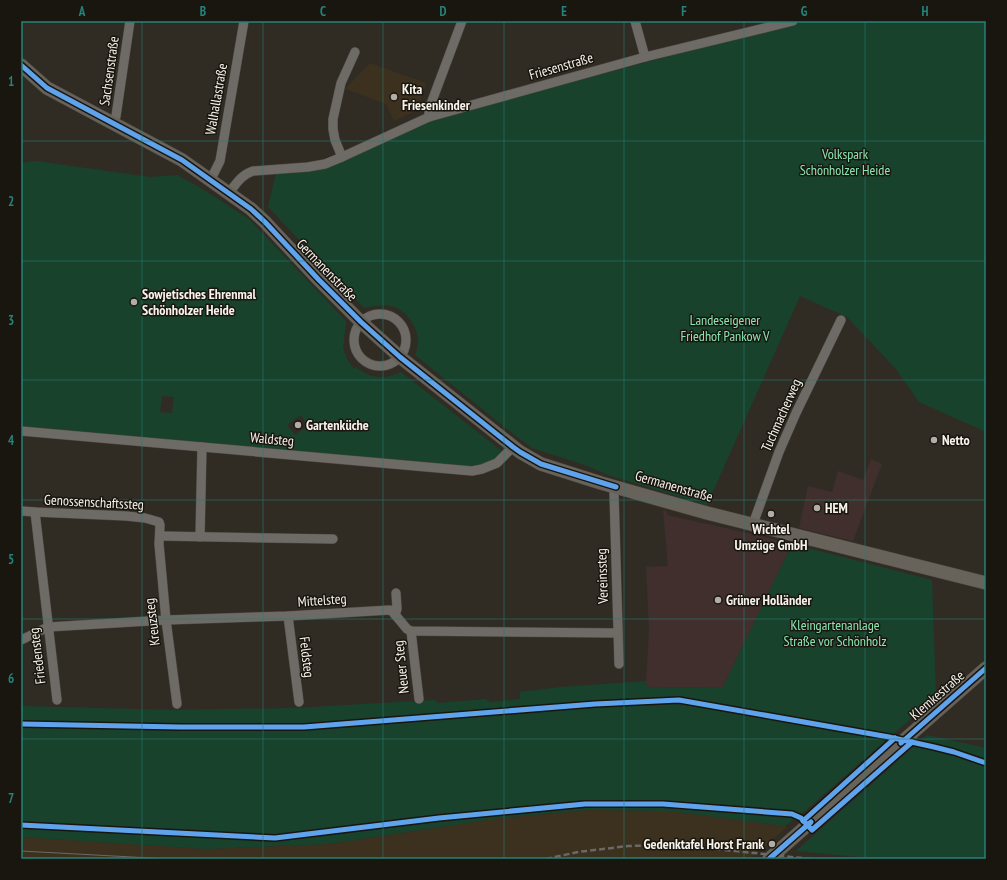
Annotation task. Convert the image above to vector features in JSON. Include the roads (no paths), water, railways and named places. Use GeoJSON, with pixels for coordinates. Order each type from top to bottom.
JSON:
{"type":"FeatureCollection","features":[{"type":"Feature","properties":{"kind":"main road","name":"Germanenstraße"},"geometry":{"type":"LineString","coordinates":[[21,66],[48,88],[182,160],[251,209],[361,322],[400,357],[512,448],[541,464],[707,513],[986,583]]}},
{"type":"Feature","properties":{"kind":"main road","name":"Klemkestraße"},"geometry":{"type":"LineString","coordinates":[[769,859],[986,668]]}},
{"type":"Feature","properties":{"kind":"street","name":"Sachsenstraße"},"geometry":{"type":"LineString","coordinates":[[113,124],[116,116],[130,21]]}},
{"type":"Feature","properties":{"kind":"street","name":"Walhallastraße"},"geometry":{"type":"LineString","coordinates":[[209,179],[220,161],[244,21]]}},
{"type":"Feature","properties":{"kind":"street"},"geometry":{"type":"LineString","coordinates":[[429,117],[428,109],[462,21]]}},
{"type":"Feature","properties":{"kind":"street"},"geometry":{"type":"LineString","coordinates":[[635,21],[645,57]]}},
{"type":"Feature","properties":{"kind":"street","name":"Friesenstraße"},"geometry":{"type":"LineString","coordinates":[[229,193],[241,177],[253,171],[308,167],[325,164],[429,117],[645,57],[793,21]]}},
{"type":"Feature","properties":{"kind":"street"},"geometry":{"type":"LineString","coordinates":[[342,157],[332,129],[333,119],[341,83],[355,52]]}},
{"type":"Feature","properties":{"kind":"street"},"geometry":{"type":"LineString","coordinates":[[373,315],[387,315],[394,318],[404,330],[406,337],[404,351],[400,357],[387,366],[380,367],[365,362],[359,357],[354,345],[357,327],[361,322],[373,315]]}},
{"type":"Feature","properties":{"kind":"street","name":"Tuchmacherweg"},"geometry":{"type":"LineString","coordinates":[[753,524],[779,452],[809,385],[841,320]]}},
{"type":"Feature","properties":{"kind":"street","name":"Waldsteg"},"geometry":{"type":"LineString","coordinates":[[21,431],[472,471],[482,469],[497,462],[512,448]]}},
{"type":"Feature","properties":{"kind":"street"},"geometry":{"type":"LineString","coordinates":[[200,537],[202,447]]}},
{"type":"Feature","properties":{"kind":"street","name":"Vereinssteg"},"geometry":{"type":"LineString","coordinates":[[616,487],[614,495],[619,664]]}},
{"type":"Feature","properties":{"kind":"street","name":"Genossenschaftssteg"},"geometry":{"type":"LineString","coordinates":[[21,511],[145,518],[159,522],[160,536]]}},
{"type":"Feature","properties":{"kind":"street","name":"Friedensteg"},"geometry":{"type":"LineString","coordinates":[[35,512],[57,700]]}},
{"type":"Feature","properties":{"kind":"street"},"geometry":{"type":"LineString","coordinates":[[160,536],[333,539]]}},
{"type":"Feature","properties":{"kind":"street","name":"Kreuzsteg"},"geometry":{"type":"LineString","coordinates":[[160,536],[159,544],[166,620],[177,704]]}},
{"type":"Feature","properties":{"kind":"street"},"geometry":{"type":"LineString","coordinates":[[396,593],[397,609],[395,614],[407,630],[411,632],[618,634]]}},
{"type":"Feature","properties":{"kind":"street","name":"Mittelsteg"},"geometry":{"type":"LineString","coordinates":[[21,640],[48,627],[390,610],[395,614]]}},
{"type":"Feature","properties":{"kind":"street","name":"Feldsteg"},"geometry":{"type":"LineString","coordinates":[[288,616],[299,702]]}},
{"type":"Feature","properties":{"kind":"street","name":"Neuer Steg"},"geometry":{"type":"LineString","coordinates":[[411,632],[419,699]]}},
{"type":"Feature","properties":{"kind":"tram line"},"geometry":{"type":"LineString","coordinates":[[21,851],[169,859]]}},
{"type":"Feature","properties":{"kind":"railway"},"geometry":{"type":"LineString","coordinates":[[546,859],[578,852],[628,846],[678,845],[811,859]]}},
{"type":"Feature","properties":{"kind":"place","name":"Kita Friesenkinder"},"geometry":{"type":"Point","coordinates":[394,97]}},
{"type":"Feature","properties":{"kind":"place","name":"Sowjetisches Ehrenmal Schönholzer Heide"},"geometry":{"type":"Point","coordinates":[134,302]}},
{"type":"Feature","properties":{"kind":"place","name":"Gartenküche"},"geometry":{"type":"Point","coordinates":[298,425]}},
{"type":"Feature","properties":{"kind":"place","name":"Netto"},"geometry":{"type":"Point","coordinates":[934,440]}},
{"type":"Feature","properties":{"kind":"place","name":"HEM"},"geometry":{"type":"Point","coordinates":[817,508]}},
{"type":"Feature","properties":{"kind":"place","name":"Wichtel Umzüge GmbH"},"geometry":{"type":"Point","coordinates":[771,514]}},
{"type":"Feature","properties":{"kind":"place","name":"Grüner Holländer"},"geometry":{"type":"Point","coordinates":[718,600]}},
{"type":"Feature","properties":{"kind":"place","name":"Gedenktafel Horst Frank"},"geometry":{"type":"Point","coordinates":[772,844]}},
{"type":"Feature","properties":{"kind":"park label","name":"Volkspark Schönholzer Heide"},"geometry":{"type":"Point","coordinates":[845,162]}},
{"type":"Feature","properties":{"kind":"park label","name":"Landeseigener Friedhof Pankow V"},"geometry":{"type":"Point","coordinates":[725,328]}},
{"type":"Feature","properties":{"kind":"park label","name":"Kleingartenanlage Straße vor Schönholz"},"geometry":{"type":"Point","coordinates":[835,634]}}]}
